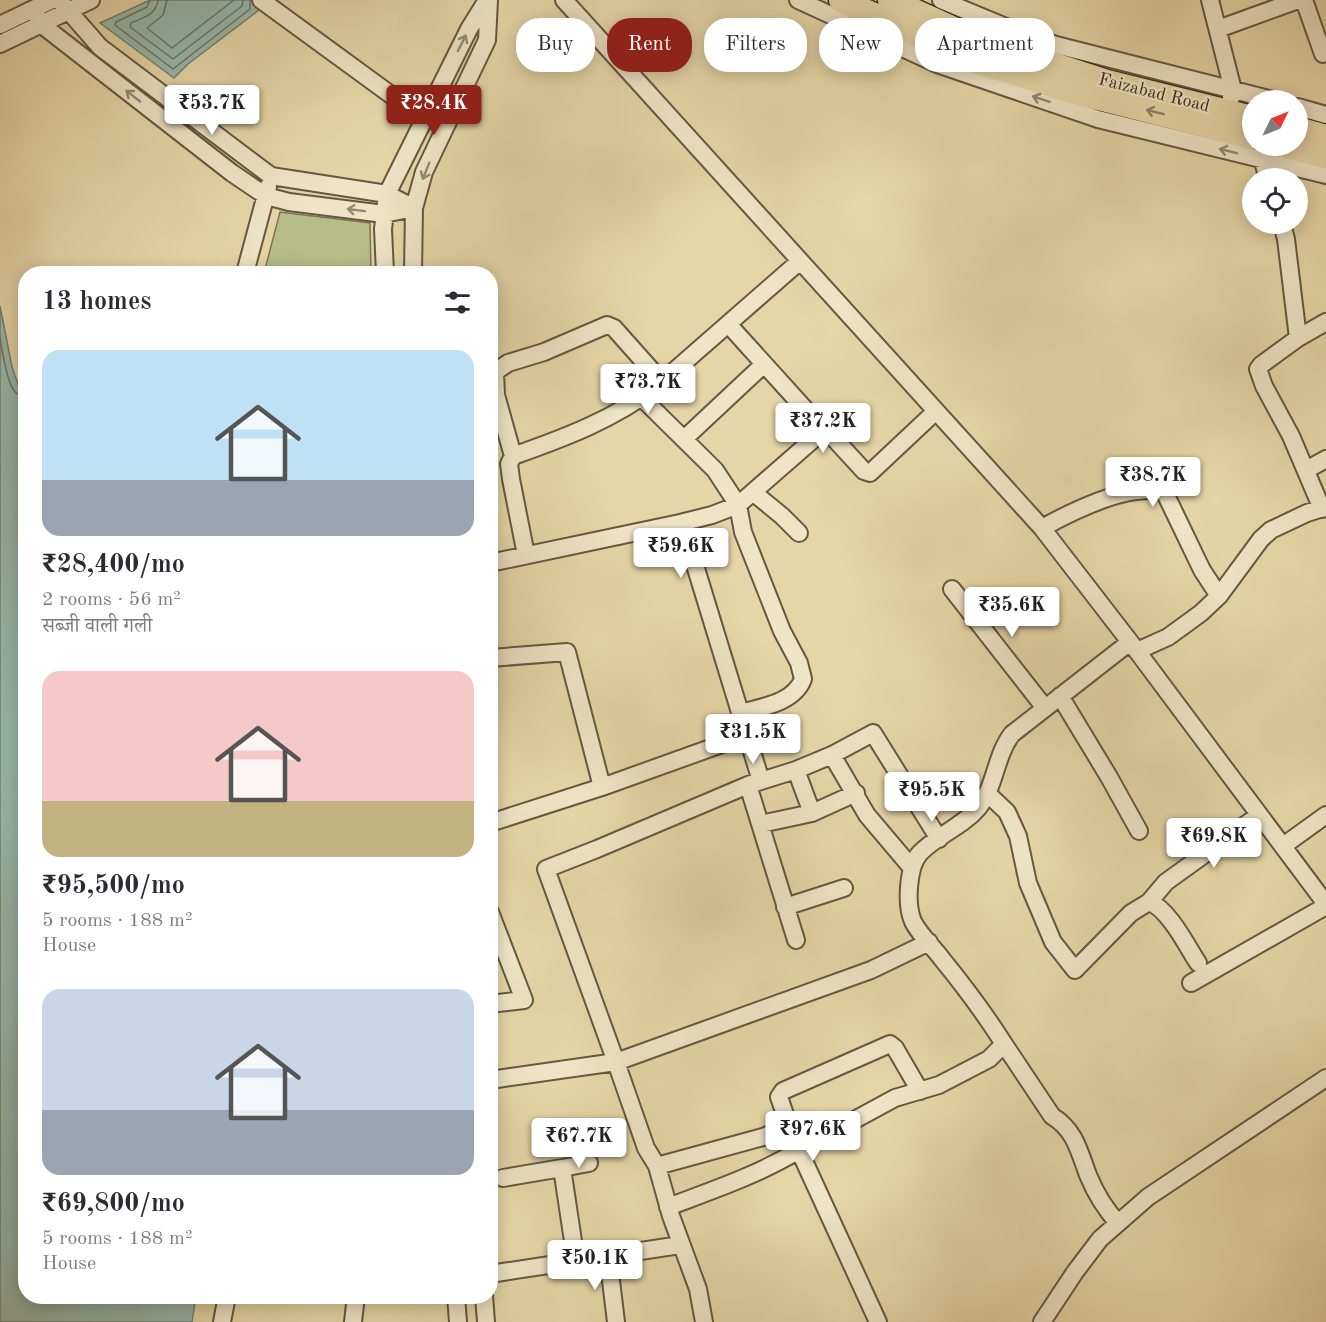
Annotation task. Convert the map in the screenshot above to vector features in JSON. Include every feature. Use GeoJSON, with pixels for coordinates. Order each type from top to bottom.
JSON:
{"type":"FeatureCollection","features":[{"type":"Feature","properties":{"kind":"highway"},"geometry":{"type":"LineString","coordinates":[[841,0],[975,61],[1072,91],[1242,134]]}},
{"type":"Feature","properties":{"kind":"highway","name":"Faizabad Road"},"geometry":{"type":"LineString","coordinates":[[891,0],[978,40],[1107,82],[1230,101],[1242,110]]}},
{"type":"Feature","properties":{"kind":"highway"},"geometry":{"type":"LineString","coordinates":[[1308,132],[1326,137]]}},
{"type":"Feature","properties":{"kind":"highway"},"geometry":{"type":"LineString","coordinates":[[1308,152],[1326,156]]}},
{"type":"Feature","properties":{"kind":"street"},"geometry":{"type":"LineString","coordinates":[[0,25],[52,0]]}},
{"type":"Feature","properties":{"kind":"street"},"geometry":{"type":"LineString","coordinates":[[0,44],[42,25],[63,6],[91,0]]}},
{"type":"Feature","properties":{"kind":"street"},"geometry":{"type":"LineString","coordinates":[[261,0],[424,119]]}},
{"type":"Feature","properties":{"kind":"street"},"geometry":{"type":"LineString","coordinates":[[385,266],[382,229],[387,194],[469,29],[488,0]]}},
{"type":"Feature","properties":{"kind":"street"},"geometry":{"type":"LineString","coordinates":[[413,266],[414,208],[424,172],[487,40],[488,0]]}},
{"type":"Feature","properties":{"kind":"street"},"geometry":{"type":"LineString","coordinates":[[564,0],[1042,528],[1326,905],[1191,983]]}},
{"type":"Feature","properties":{"kind":"street"},"geometry":{"type":"LineString","coordinates":[[798,0],[937,64],[1098,119],[1326,175]]}},
{"type":"Feature","properties":{"kind":"street"},"geometry":{"type":"LineString","coordinates":[[941,0],[1056,45],[1230,101],[1242,101]]}},
{"type":"Feature","properties":{"kind":"street"},"geometry":{"type":"LineString","coordinates":[[1210,0],[1218,29],[1230,101]]}},
{"type":"Feature","properties":{"kind":"street"},"geometry":{"type":"LineString","coordinates":[[1218,29],[1298,0]]}},
{"type":"Feature","properties":{"kind":"street"},"geometry":{"type":"LineString","coordinates":[[1304,0],[1323,54]]}},
{"type":"Feature","properties":{"kind":"street"},"geometry":{"type":"LineString","coordinates":[[63,6],[100,47],[271,176],[387,194],[414,208]]}},
{"type":"Feature","properties":{"kind":"street"},"geometry":{"type":"LineString","coordinates":[[33,10],[42,25],[232,174],[266,196],[289,202],[384,214],[414,208]]}},
{"type":"Feature","properties":{"kind":"street"},"geometry":{"type":"LineString","coordinates":[[1308,110],[1326,115]]}},
{"type":"Feature","properties":{"kind":"street"},"geometry":{"type":"LineString","coordinates":[[1262,159],[1265,168]]}},
{"type":"Feature","properties":{"kind":"street"},"geometry":{"type":"LineString","coordinates":[[247,266],[271,176]]}},
{"type":"Feature","properties":{"kind":"street"},"geometry":{"type":"LineString","coordinates":[[1285,234],[1298,338]]}},
{"type":"Feature","properties":{"kind":"street"},"geometry":{"type":"LineString","coordinates":[[526,555],[509,464],[513,456],[609,418],[642,398],[800,261]]}},
{"type":"Feature","properties":{"kind":"street"},"geometry":{"type":"LineString","coordinates":[[1118,1223],[1108,1212],[1094,1188],[1077,1141],[1063,1123],[1052,1116],[989,1021],[912,919],[909,889],[911,867],[921,853],[967,820],[988,794],[1004,745],[1012,734],[1060,696],[1133,646],[1168,637],[1188,624],[1219,596],[1261,539],[1271,530],[1307,513],[1324,508],[1292,436],[1264,386],[1258,369],[1298,338],[1326,322]]}},
{"type":"Feature","properties":{"kind":"street"},"geometry":{"type":"LineString","coordinates":[[728,324],[864,471],[870,473],[936,411]]}},
{"type":"Feature","properties":{"kind":"street"},"geometry":{"type":"LineString","coordinates":[[498,370],[508,363],[544,352],[607,325],[614,328],[662,382]]}},
{"type":"Feature","properties":{"kind":"street"},"geometry":{"type":"LineString","coordinates":[[684,439],[764,364]]}},
{"type":"Feature","properties":{"kind":"street"},"geometry":{"type":"LineString","coordinates":[[642,398],[715,470],[738,505],[743,532],[782,631],[799,663],[803,679],[795,692],[780,701],[740,713]]}},
{"type":"Feature","properties":{"kind":"street"},"geometry":{"type":"LineString","coordinates":[[498,402],[513,456]]}},
{"type":"Feature","properties":{"kind":"street"},"geometry":{"type":"LineString","coordinates":[[498,561],[680,523],[712,515],[738,505],[824,430]]}},
{"type":"Feature","properties":{"kind":"street"},"geometry":{"type":"LineString","coordinates":[[1306,470],[1326,459]]}},
{"type":"Feature","properties":{"kind":"street"},"geometry":{"type":"LineString","coordinates":[[1042,528],[1075,510],[1108,498],[1129,492],[1163,489],[1202,570],[1219,596]]}},
{"type":"Feature","properties":{"kind":"street"},"geometry":{"type":"LineString","coordinates":[[754,493],[783,516],[799,533]]}},
{"type":"Feature","properties":{"kind":"street"},"geometry":{"type":"LineString","coordinates":[[680,523],[683,526],[747,735],[761,824],[796,940]]}},
{"type":"Feature","properties":{"kind":"street"},"geometry":{"type":"LineString","coordinates":[[952,589],[1045,708]]}},
{"type":"Feature","properties":{"kind":"street"},"geometry":{"type":"LineString","coordinates":[[498,657],[567,652],[602,787]]}},
{"type":"Feature","properties":{"kind":"street"},"geometry":{"type":"LineString","coordinates":[[1060,696],[1140,831]]}},
{"type":"Feature","properties":{"kind":"street"},"geometry":{"type":"LineString","coordinates":[[704,1322],[698,1289],[680,1245],[657,1166],[646,1148],[546,869],[754,783],[796,770],[832,755],[873,733],[939,839]]}},
{"type":"Feature","properties":{"kind":"street"},"geometry":{"type":"LineString","coordinates":[[498,820],[602,787],[747,735]]}},
{"type":"Feature","properties":{"kind":"street"},"geometry":{"type":"LineString","coordinates":[[832,755],[867,815],[911,867]]}},
{"type":"Feature","properties":{"kind":"street"},"geometry":{"type":"LineString","coordinates":[[796,770],[812,813]]}},
{"type":"Feature","properties":{"kind":"street"},"geometry":{"type":"LineString","coordinates":[[761,824],[812,813],[856,793]]}},
{"type":"Feature","properties":{"kind":"street"},"geometry":{"type":"LineString","coordinates":[[988,794],[1007,812],[1018,836],[1028,883],[1053,942],[1075,970],[1131,913],[1149,902],[1166,882],[1259,814]]}},
{"type":"Feature","properties":{"kind":"street"},"geometry":{"type":"LineString","coordinates":[[1283,846],[1326,815]]}},
{"type":"Feature","properties":{"kind":"street"},"geometry":{"type":"LineString","coordinates":[[785,907],[844,888]]}},
{"type":"Feature","properties":{"kind":"street"},"geometry":{"type":"LineString","coordinates":[[1149,902],[1155,904],[1174,925],[1198,963]]}},
{"type":"Feature","properties":{"kind":"street"},"geometry":{"type":"LineString","coordinates":[[498,933],[524,1000],[498,1003]]}},
{"type":"Feature","properties":{"kind":"street"},"geometry":{"type":"LineString","coordinates":[[498,1079],[616,1062],[871,970],[929,942]]}},
{"type":"Feature","properties":{"kind":"street"},"geometry":{"type":"LineString","coordinates":[[878,1322],[799,1150],[793,1127],[789,1126],[779,1097],[783,1091],[890,1044],[895,1048],[920,1091]]}},
{"type":"Feature","properties":{"kind":"street"},"geometry":{"type":"LineString","coordinates":[[668,1207],[779,1162],[895,1098],[939,1085],[989,1059],[1004,1044]]}},
{"type":"Feature","properties":{"kind":"street"},"geometry":{"type":"LineString","coordinates":[[1042,1322],[1100,1239],[1148,1197],[1326,1078]]}},
{"type":"Feature","properties":{"kind":"street"},"geometry":{"type":"LineString","coordinates":[[657,1166],[754,1140],[789,1126]]}},
{"type":"Feature","properties":{"kind":"street"},"geometry":{"type":"LineString","coordinates":[[503,1178],[589,1163]]}},
{"type":"Feature","properties":{"kind":"street"},"geometry":{"type":"LineString","coordinates":[[562,1168],[576,1261]]}},
{"type":"Feature","properties":{"kind":"street"},"geometry":{"type":"LineString","coordinates":[[498,1273],[680,1245]]}},
{"type":"Feature","properties":{"kind":"street"},"geometry":{"type":"LineString","coordinates":[[608,1256],[616,1322]]}},
{"type":"Feature","properties":{"kind":"street"},"geometry":{"type":"LineString","coordinates":[[222,1322],[225,1304]]}},
{"type":"Feature","properties":{"kind":"street"},"geometry":{"type":"LineString","coordinates":[[353,1322],[356,1304]]}},
{"type":"Feature","properties":{"kind":"street"},"geometry":{"type":"LineString","coordinates":[[457,1304],[458,1322]]}},
{"type":"Feature","properties":{"kind":"street"},"geometry":{"type":"LineString","coordinates":[[485,1304],[486,1322]]}},
{"type":"Feature","properties":{"kind":"green space"},"geometry":{"type":"Polygon","coordinates":[[[280,212],[370,223],[371,266],[266,266],[280,212]]]}},
{"type":"Feature","properties":{"kind":"water"},"geometry":{"type":"Polygon","coordinates":[[[150,0],[252,0],[263,7],[188,64],[174,78],[100,23],[150,0]]]}},
{"type":"Feature","properties":{"kind":"water"},"geometry":{"type":"Polygon","coordinates":[[[0,306],[12,367],[18,384],[18,1304],[195,1304],[192,1322],[0,1322],[0,306]]]}}]}
